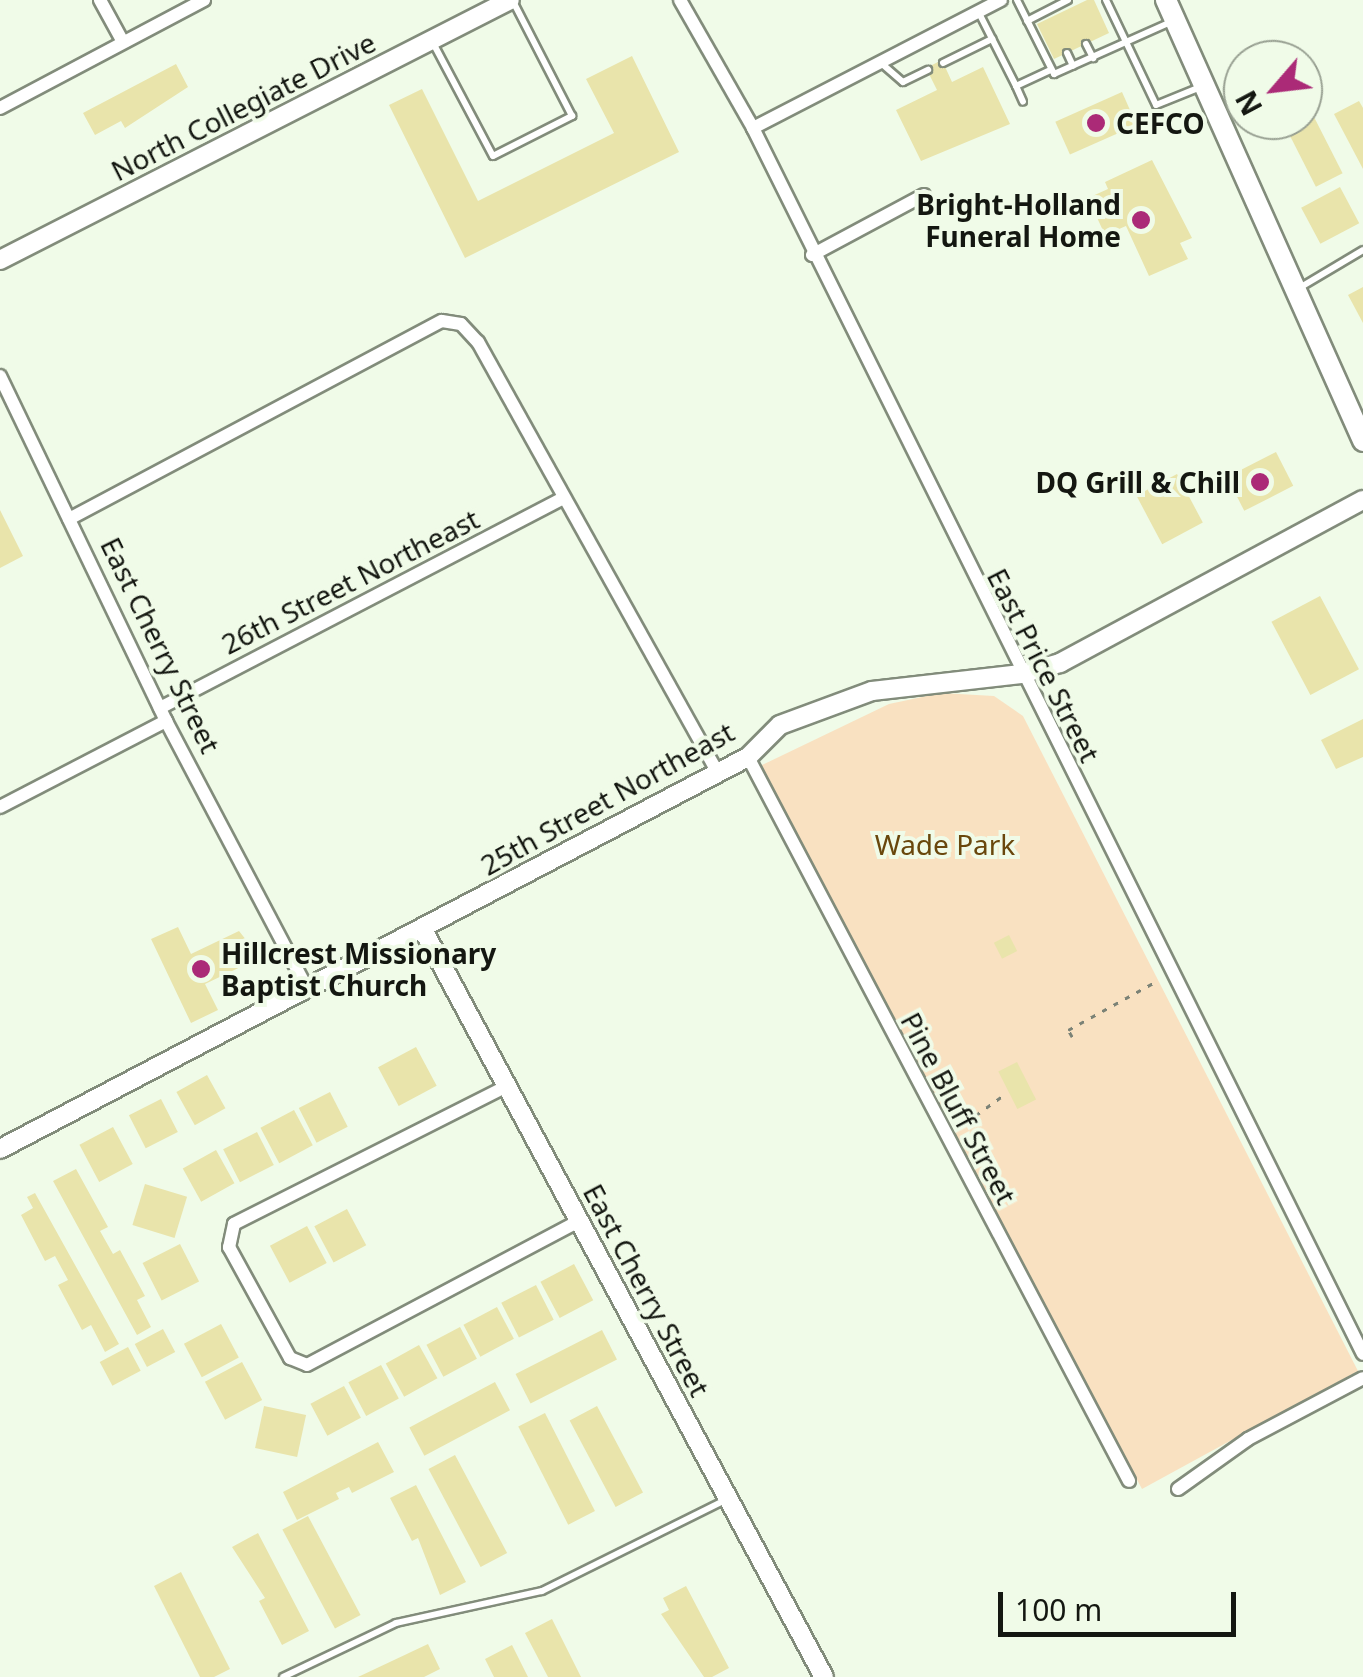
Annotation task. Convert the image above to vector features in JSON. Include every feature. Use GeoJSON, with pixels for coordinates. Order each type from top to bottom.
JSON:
{"type":"FeatureCollection","features":[{"type":"Feature","properties":{"kind":"main road"},"geometry":{"type":"LineString","coordinates":[[1166,0],[1363,442]]}},
{"type":"Feature","properties":{"kind":"street"},"geometry":{"type":"LineString","coordinates":[[100,0],[123,42]]}},
{"type":"Feature","properties":{"kind":"street"},"geometry":{"type":"LineString","coordinates":[[0,108],[204,0]]}},
{"type":"Feature","properties":{"kind":"street","name":"North Collegiate Drive"},"geometry":{"type":"LineString","coordinates":[[0,260],[512,0]]}},
{"type":"Feature","properties":{"kind":"street","name":"East Price Street"},"geometry":{"type":"LineString","coordinates":[[680,0],[753,128],[812,255],[1363,1354]]}},
{"type":"Feature","properties":{"kind":"street"},"geometry":{"type":"LineString","coordinates":[[753,128],[1001,0]]}},
{"type":"Feature","properties":{"kind":"street"},"geometry":{"type":"LineString","coordinates":[[812,255],[924,195]]}},
{"type":"Feature","properties":{"kind":"street"},"geometry":{"type":"LineString","coordinates":[[69,519],[442,321],[461,324],[478,342],[717,772]]}},
{"type":"Feature","properties":{"kind":"street","name":"East Cherry Street"},"geometry":{"type":"LineString","coordinates":[[0,376],[163,715],[307,988]]}},
{"type":"Feature","properties":{"kind":"street","name":"26th Street Northeast"},"geometry":{"type":"LineString","coordinates":[[0,807],[564,498]]}},
{"type":"Feature","properties":{"kind":"street","name":"25th Street Northeast"},"geometry":{"type":"LineString","coordinates":[[0,1149],[748,757],[780,726],[856,696],[1021,674],[1060,663],[1363,500]]}},
{"type":"Feature","properties":{"kind":"street","name":"Pine Bluff Street"},"geometry":{"type":"LineString","coordinates":[[748,757],[1129,1481]]}},
{"type":"Feature","properties":{"kind":"street","name":"East Cherry Street"},"geometry":{"type":"LineString","coordinates":[[422,928],[824,1677]]}},
{"type":"Feature","properties":{"kind":"street"},"geometry":{"type":"LineString","coordinates":[[507,1086],[228,1232],[229,1247],[300,1366],[332,1354],[579,1221]]}},
{"type":"Feature","properties":{"kind":"street"},"geometry":{"type":"LineString","coordinates":[[1178,1489],[1248,1438],[1363,1378]]}},
{"type":"Feature","properties":{"kind":"lane"},"geometry":{"type":"LineString","coordinates":[[432,40],[492,156],[572,116],[512,0]]}},
{"type":"Feature","properties":{"kind":"lane"},"geometry":{"type":"LineString","coordinates":[[1017,0],[1050,70]]}},
{"type":"Feature","properties":{"kind":"lane"},"geometry":{"type":"LineString","coordinates":[[1106,0],[1159,107],[1204,85]]}},
{"type":"Feature","properties":{"kind":"lane"},"geometry":{"type":"LineString","coordinates":[[1027,21],[1068,2]]}},
{"type":"Feature","properties":{"kind":"lane"},"geometry":{"type":"LineString","coordinates":[[979,12],[1024,102]]}},
{"type":"Feature","properties":{"kind":"lane"},"geometry":{"type":"LineString","coordinates":[[1016,86],[1050,70],[1073,66],[1175,20]]}},
{"type":"Feature","properties":{"kind":"lane"},"geometry":{"type":"LineString","coordinates":[[943,62],[992,39]]}},
{"type":"Feature","properties":{"kind":"lane"},"geometry":{"type":"LineString","coordinates":[[1086,44],[1092,58]]}},
{"type":"Feature","properties":{"kind":"lane"},"geometry":{"type":"LineString","coordinates":[[1067,52],[1073,66]]}},
{"type":"Feature","properties":{"kind":"lane"},"geometry":{"type":"LineString","coordinates":[[880,62],[903,82],[928,70]]}},
{"type":"Feature","properties":{"kind":"lane"},"geometry":{"type":"LineString","coordinates":[[1295,290],[1363,250]]}},
{"type":"Feature","properties":{"kind":"lane"},"geometry":{"type":"LineString","coordinates":[[282,1677],[396,1623],[554,1586],[728,1498]]}},
{"type":"Feature","properties":{"kind":"path"},"geometry":{"type":"LineString","coordinates":[[1072,1037],[1068,1030],[1153,983]]}},
{"type":"Feature","properties":{"kind":"path"},"geometry":{"type":"LineString","coordinates":[[964,1122],[1005,1094]]}},
{"type":"Feature","properties":{"kind":"green space","name":"Wade Park"},"geometry":{"type":"Polygon","coordinates":[[[941,693],[994,696],[1023,716],[1358,1371],[1142,1489],[758,767],[889,704],[941,693]]]}},
{"type":"Feature","properties":{"kind":"building","name":"CEFCO"},"geometry":{"type":"Polygon","coordinates":[[[1094,0],[1109,33],[1054,59],[1037,24],[1094,0]]]}},
{"type":"Feature","properties":{"kind":"building"},"geometry":{"type":"Polygon","coordinates":[[[632,56],[679,152],[465,258],[389,105],[422,89],[478,201],[614,133],[586,79],[632,56]]]}},
{"type":"Feature","properties":{"kind":"building"},"geometry":{"type":"Polygon","coordinates":[[[942,60],[952,82],[983,67],[1010,124],[921,161],[896,110],[937,90],[926,68],[942,60]]]}},
{"type":"Feature","properties":{"kind":"building"},"geometry":{"type":"Polygon","coordinates":[[[176,64],[188,87],[125,128],[121,121],[95,135],[83,113],[176,64]]]}},
{"type":"Feature","properties":{"kind":"building","name":"CEFCO"},"geometry":{"type":"Polygon","coordinates":[[[1122,92],[1137,125],[1070,155],[1055,122],[1122,92]]]}},
{"type":"Feature","properties":{"kind":"building"},"geometry":{"type":"Polygon","coordinates":[[[1359,101],[1363,108],[1363,169],[1334,114],[1359,101]]]}},
{"type":"Feature","properties":{"kind":"building"},"geometry":{"type":"Polygon","coordinates":[[[1323,135],[1343,173],[1316,187],[1292,140],[1323,140],[1323,135]]]}},
{"type":"Feature","properties":{"kind":"building","name":"Bright-Holland Funeral Home"},"geometry":{"type":"Polygon","coordinates":[[[1152,160],[1192,238],[1180,243],[1188,259],[1149,276],[1126,226],[1105,235],[1088,198],[1108,189],[1105,182],[1152,160]]]}},
{"type":"Feature","properties":{"kind":"building"},"geometry":{"type":"Polygon","coordinates":[[[1340,187],[1359,223],[1320,244],[1301,208],[1340,187]]]}},
{"type":"Feature","properties":{"kind":"building"},"geometry":{"type":"Polygon","coordinates":[[[1363,287],[1363,323],[1348,295],[1363,287]]]}},
{"type":"Feature","properties":{"kind":"building","name":"DQ Grill & Chill"},"geometry":{"type":"Polygon","coordinates":[[[1276,452],[1293,486],[1244,511],[1227,477],[1276,452]]]}},
{"type":"Feature","properties":{"kind":"building"},"geometry":{"type":"Polygon","coordinates":[[[1177,474],[1203,523],[1162,544],[1136,496],[1177,474]]]}},
{"type":"Feature","properties":{"kind":"building"},"geometry":{"type":"Polygon","coordinates":[[[0,510],[23,556],[0,568],[0,510]]]}},
{"type":"Feature","properties":{"kind":"building"},"geometry":{"type":"Polygon","coordinates":[[[1320,596],[1359,669],[1310,695],[1271,622],[1320,596]]]}},
{"type":"Feature","properties":{"kind":"building"},"geometry":{"type":"Polygon","coordinates":[[[1363,719],[1363,757],[1336,769],[1321,740],[1363,719]]]}},
{"type":"Feature","properties":{"kind":"building","name":"Hillcrest Missionary Baptist Church"},"geometry":{"type":"Polygon","coordinates":[[[178,927],[191,954],[239,931],[255,951],[253,961],[205,984],[218,1010],[191,1023],[151,939],[178,927]]]}},
{"type":"Feature","properties":{"kind":"building"},"geometry":{"type":"Polygon","coordinates":[[[1009,935],[1017,951],[1002,959],[994,943],[1009,935]]]}},
{"type":"Feature","properties":{"kind":"building"},"geometry":{"type":"Polygon","coordinates":[[[416,1047],[437,1086],[399,1106],[378,1067],[416,1047]]]}},
{"type":"Feature","properties":{"kind":"building"},"geometry":{"type":"Polygon","coordinates":[[[1017,1062],[1036,1099],[1017,1109],[998,1072],[1017,1062]]]}},
{"type":"Feature","properties":{"kind":"building"},"geometry":{"type":"Polygon","coordinates":[[[207,1075],[225,1108],[195,1125],[176,1092],[207,1075]]]}},
{"type":"Feature","properties":{"kind":"building"},"geometry":{"type":"Polygon","coordinates":[[[330,1092],[348,1127],[317,1143],[299,1108],[330,1092]]]}},
{"type":"Feature","properties":{"kind":"building"},"geometry":{"type":"Polygon","coordinates":[[[161,1099],[178,1132],[146,1148],[129,1115],[161,1099]]]}},
{"type":"Feature","properties":{"kind":"building"},"geometry":{"type":"Polygon","coordinates":[[[294,1110],[313,1145],[279,1163],[260,1128],[294,1110]]]}},
{"type":"Feature","properties":{"kind":"building"},"geometry":{"type":"Polygon","coordinates":[[[113,1127],[133,1164],[99,1182],[79,1145],[113,1127]]]}},
{"type":"Feature","properties":{"kind":"building"},"geometry":{"type":"Polygon","coordinates":[[[257,1132],[274,1165],[240,1182],[223,1149],[257,1132]]]}},
{"type":"Feature","properties":{"kind":"building"},"geometry":{"type":"Polygon","coordinates":[[[216,1150],[234,1183],[201,1202],[183,1168],[216,1150]]]}},
{"type":"Feature","properties":{"kind":"building"},"geometry":{"type":"Polygon","coordinates":[[[76,1169],[108,1227],[100,1231],[113,1254],[120,1250],[145,1296],[137,1300],[151,1327],[137,1335],[53,1181],[76,1169]]]}},
{"type":"Feature","properties":{"kind":"building"},"geometry":{"type":"Polygon","coordinates":[[[145,1184],[187,1197],[175,1238],[132,1225],[145,1184]]]}},
{"type":"Feature","properties":{"kind":"building"},"geometry":{"type":"Polygon","coordinates":[[[35,1193],[119,1344],[105,1352],[91,1325],[82,1330],[58,1285],[68,1280],[55,1256],[45,1261],[21,1215],[33,1208],[27,1197],[35,1193]]]}},
{"type":"Feature","properties":{"kind":"building"},"geometry":{"type":"Polygon","coordinates":[[[347,1209],[366,1245],[334,1263],[314,1226],[347,1209]]]}},
{"type":"Feature","properties":{"kind":"building"},"geometry":{"type":"Polygon","coordinates":[[[307,1226],[327,1263],[290,1283],[270,1246],[307,1226]]]}},
{"type":"Feature","properties":{"kind":"building"},"geometry":{"type":"Polygon","coordinates":[[[180,1244],[199,1281],[162,1300],[143,1263],[180,1244]]]}},
{"type":"Feature","properties":{"kind":"building"},"geometry":{"type":"Polygon","coordinates":[[[574,1264],[593,1300],[560,1318],[540,1282],[574,1264]]]}},
{"type":"Feature","properties":{"kind":"building"},"geometry":{"type":"Polygon","coordinates":[[[536,1285],[554,1320],[519,1337],[501,1303],[536,1285]]]}},
{"type":"Feature","properties":{"kind":"building"},"geometry":{"type":"Polygon","coordinates":[[[497,1307],[514,1339],[480,1357],[463,1325],[497,1307]]]}},
{"type":"Feature","properties":{"kind":"building"},"geometry":{"type":"Polygon","coordinates":[[[221,1324],[239,1358],[202,1377],[184,1344],[221,1324]]]}},
{"type":"Feature","properties":{"kind":"building"},"geometry":{"type":"Polygon","coordinates":[[[460,1327],[477,1359],[443,1377],[426,1345],[460,1327]]]}},
{"type":"Feature","properties":{"kind":"building"},"geometry":{"type":"Polygon","coordinates":[[[163,1329],[175,1352],[147,1367],[135,1344],[163,1329]]]}},
{"type":"Feature","properties":{"kind":"building"},"geometry":{"type":"Polygon","coordinates":[[[602,1330],[617,1359],[531,1403],[516,1374],[602,1330]]]}},
{"type":"Feature","properties":{"kind":"building"},"geometry":{"type":"Polygon","coordinates":[[[419,1345],[437,1378],[404,1397],[386,1363],[419,1345]]]}},
{"type":"Feature","properties":{"kind":"building"},"geometry":{"type":"Polygon","coordinates":[[[128,1347],[141,1371],[112,1386],[100,1362],[128,1347]]]}},
{"type":"Feature","properties":{"kind":"building"},"geometry":{"type":"Polygon","coordinates":[[[242,1362],[262,1400],[225,1420],[205,1382],[242,1362]]]}},
{"type":"Feature","properties":{"kind":"building"},"geometry":{"type":"Polygon","coordinates":[[[381,1365],[399,1399],[366,1416],[348,1382],[381,1365]]]}},
{"type":"Feature","properties":{"kind":"building"},"geometry":{"type":"Polygon","coordinates":[[[495,1382],[510,1410],[424,1456],[409,1428],[495,1382]]]}},
{"type":"Feature","properties":{"kind":"building"},"geometry":{"type":"Polygon","coordinates":[[[344,1386],[361,1418],[327,1436],[310,1404],[344,1386]]]}},
{"type":"Feature","properties":{"kind":"building"},"geometry":{"type":"Polygon","coordinates":[[[264,1406],[306,1415],[297,1457],[255,1448],[264,1406]]]}},
{"type":"Feature","properties":{"kind":"building"},"geometry":{"type":"Polygon","coordinates":[[[597,1406],[643,1493],[616,1507],[570,1421],[597,1406]]]}},
{"type":"Feature","properties":{"kind":"building"},"geometry":{"type":"Polygon","coordinates":[[[545,1413],[595,1511],[568,1525],[518,1427],[545,1413]]]}},
{"type":"Feature","properties":{"kind":"building"},"geometry":{"type":"Polygon","coordinates":[[[378,1442],[394,1472],[352,1493],[349,1487],[336,1493],[339,1499],[297,1520],[283,1492],[378,1442]]]}},
{"type":"Feature","properties":{"kind":"building"},"geometry":{"type":"Polygon","coordinates":[[[455,1455],[507,1553],[481,1567],[429,1469],[455,1455]]]}},
{"type":"Feature","properties":{"kind":"building"},"geometry":{"type":"Polygon","coordinates":[[[416,1485],[466,1582],[440,1595],[418,1538],[412,1541],[390,1498],[416,1485]]]}},
{"type":"Feature","properties":{"kind":"building"},"geometry":{"type":"Polygon","coordinates":[[[308,1516],[361,1615],[335,1629],[282,1530],[308,1516]]]}},
{"type":"Feature","properties":{"kind":"building"},"geometry":{"type":"Polygon","coordinates":[[[258,1533],[309,1631],[282,1645],[259,1601],[265,1598],[232,1547],[258,1533]]]}},
{"type":"Feature","properties":{"kind":"building"},"geometry":{"type":"Polygon","coordinates":[[[181,1572],[230,1669],[214,1677],[200,1677],[154,1586],[181,1572]]]}},
{"type":"Feature","properties":{"kind":"building"},"geometry":{"type":"Polygon","coordinates":[[[686,1586],[729,1668],[712,1677],[704,1677],[661,1614],[669,1610],[663,1598],[686,1586]]]}},
{"type":"Feature","properties":{"kind":"building"},"geometry":{"type":"Polygon","coordinates":[[[552,1619],[581,1677],[548,1677],[525,1633],[552,1619]]]}},
{"type":"Feature","properties":{"kind":"building"},"geometry":{"type":"Polygon","coordinates":[[[428,1644],[440,1669],[424,1677],[358,1677],[428,1644]]]}},
{"type":"Feature","properties":{"kind":"building"},"geometry":{"type":"Polygon","coordinates":[[[512,1645],[528,1677],[494,1677],[485,1659],[512,1645]]]}},
{"type":"Feature","properties":{"kind":"place","name":"CEFCO"},"geometry":{"type":"Point","coordinates":[1096,123]}},
{"type":"Feature","properties":{"kind":"place","name":"Bright-Holland Funeral Home"},"geometry":{"type":"Point","coordinates":[1141,220]}},
{"type":"Feature","properties":{"kind":"place","name":"DQ Grill & Chill"},"geometry":{"type":"Point","coordinates":[1260,482]}},
{"type":"Feature","properties":{"kind":"place","name":"Hillcrest Missionary Baptist Church"},"geometry":{"type":"Point","coordinates":[201,969]}}]}
